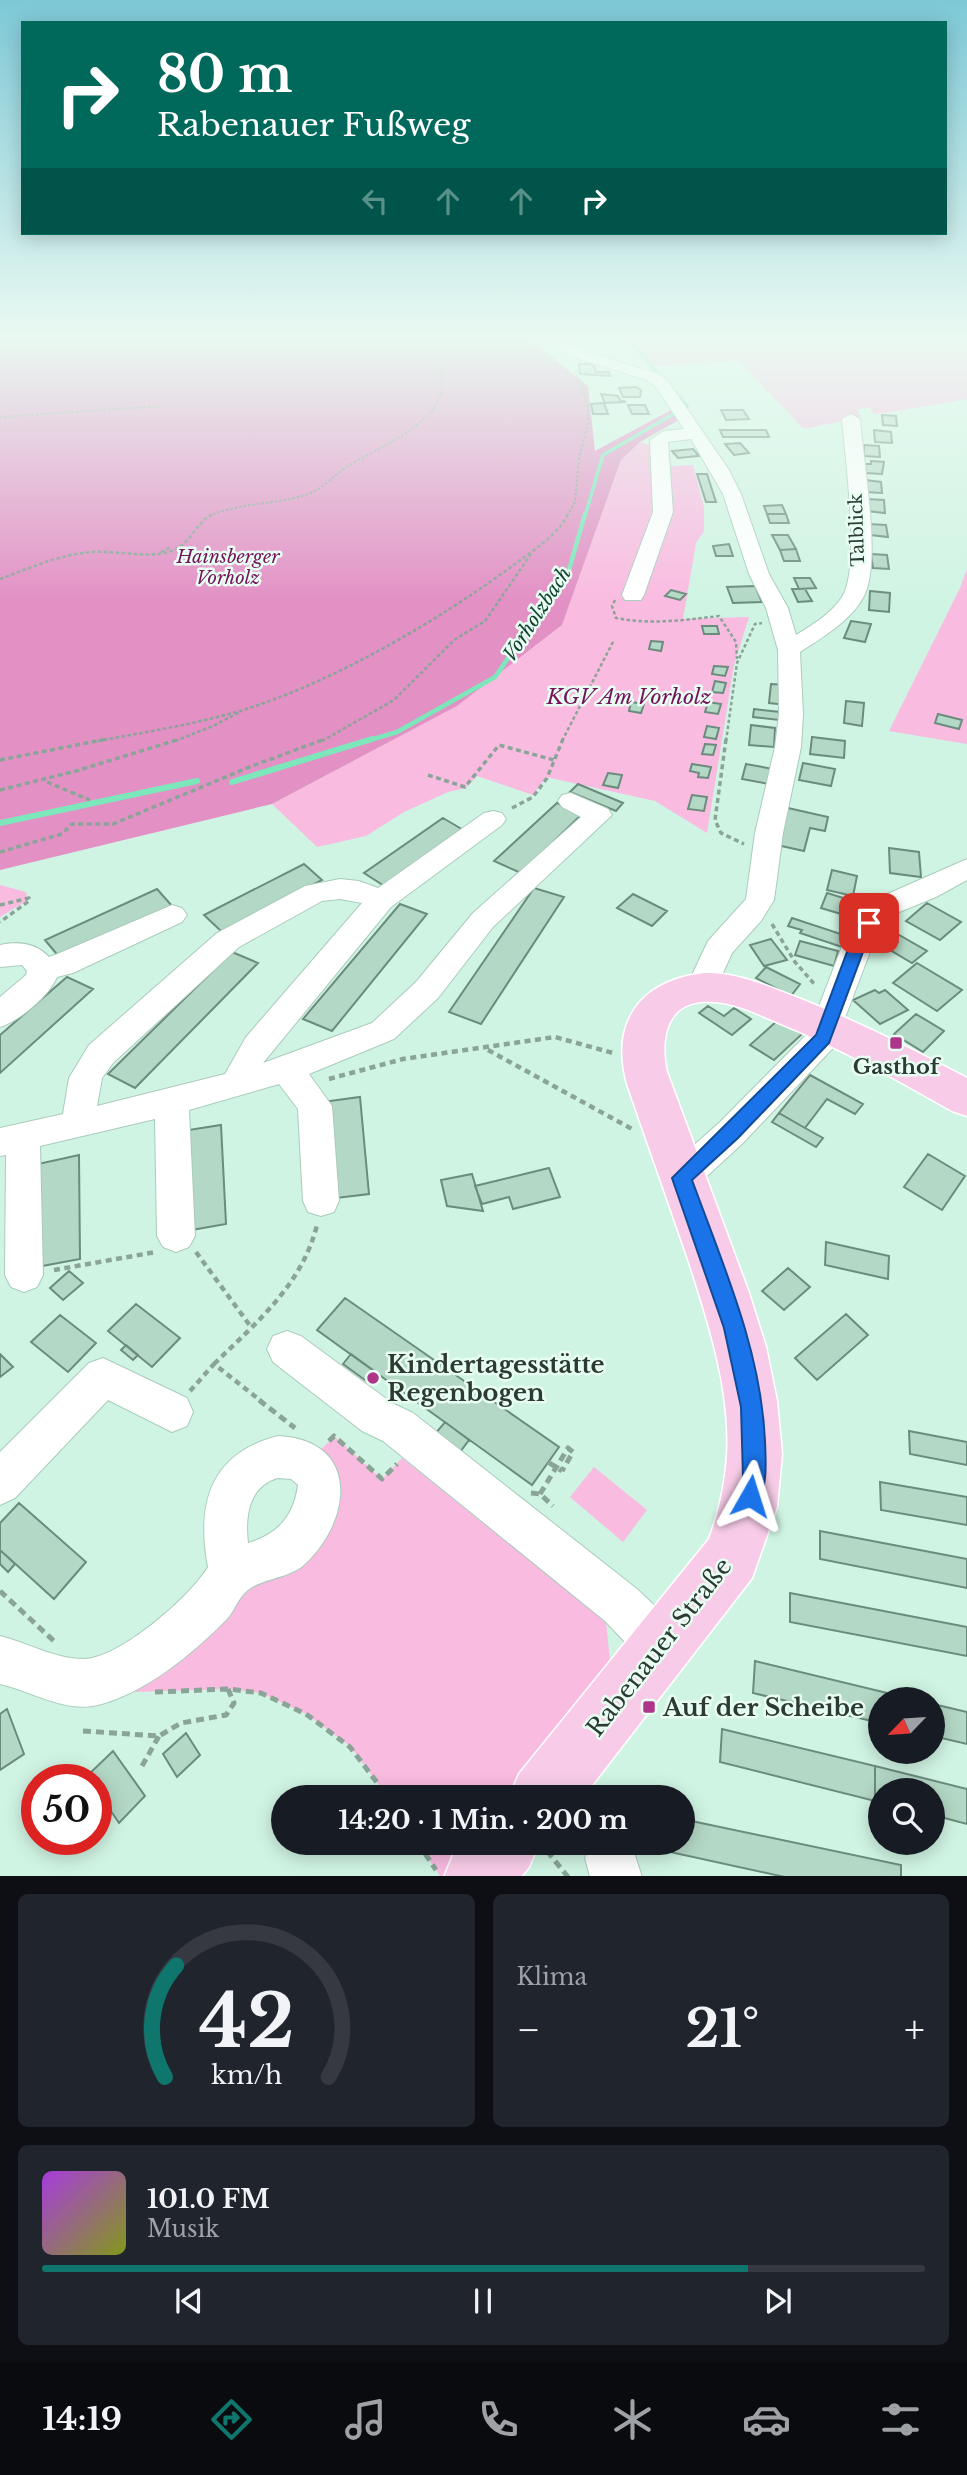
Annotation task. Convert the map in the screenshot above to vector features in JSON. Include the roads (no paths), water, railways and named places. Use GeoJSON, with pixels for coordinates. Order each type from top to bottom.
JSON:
{"type":"FeatureCollection","features":[{"type":"Feature","properties":{"kind":"main road","name":"Rabenauer Straße"},"geometry":{"type":"LineString","coordinates":[[560,1785],[731,1557],[742,1535],[755,1477],[752,1407],[735,1328],[667,1151],[643,1052],[644,1030],[650,1015],[664,1001],[682,992],[709,987],[734,990],[832,1015],[880,1049],[967,1099]]}},
{"type":"Feature","properties":{"kind":"main road","name":"Rabenauer Straße"},"geometry":{"type":"LineString","coordinates":[[479,1876],[501,1855]]}},
{"type":"Feature","properties":{"kind":"street"},"geometry":{"type":"LineString","coordinates":[[635,591],[663,512],[659,440],[670,435],[677,428]]}},
{"type":"Feature","properties":{"kind":"street"},"geometry":{"type":"LineString","coordinates":[[691,428],[720,470],[732,494],[759,574],[782,623],[789,650],[791,714],[788,747],[766,850],[760,900],[751,915],[719,948],[707,975],[709,987]]}},
{"type":"Feature","properties":{"kind":"street","name":"Talblick"},"geometry":{"type":"LineString","coordinates":[[789,650],[836,617],[856,593],[861,564],[852,428]]}},
{"type":"Feature","properties":{"kind":"street"},"geometry":{"type":"LineString","coordinates":[[24,1275],[11,1140],[172,1102],[238,1083],[291,1075],[383,1031],[427,990],[483,920],[599,815],[571,801]]}},
{"type":"Feature","properties":{"kind":"street"},"geometry":{"type":"LineString","coordinates":[[238,1083],[244,1066],[257,1046],[381,900],[493,819]]}},
{"type":"Feature","properties":{"kind":"street"},"geometry":{"type":"LineString","coordinates":[[667,1151],[731,1133],[823,1038],[861,936],[877,910],[926,890],[967,868]]}},
{"type":"Feature","properties":{"kind":"street"},"geometry":{"type":"LineString","coordinates":[[80,1123],[78,1101],[86,1073],[101,1055],[228,940],[315,893],[340,889],[359,891],[381,900]]}},
{"type":"Feature","properties":{"kind":"street"},"geometry":{"type":"LineString","coordinates":[[43,969],[62,965],[172,915]]}},
{"type":"Feature","properties":{"kind":"street"},"geometry":{"type":"LineString","coordinates":[[0,956],[30,955],[43,969]]}},
{"type":"Feature","properties":{"kind":"street"},"geometry":{"type":"LineString","coordinates":[[0,1014],[41,979],[43,969]]}},
{"type":"Feature","properties":{"kind":"street"},"geometry":{"type":"LineString","coordinates":[[291,1075],[314,1106],[321,1201]]}},
{"type":"Feature","properties":{"kind":"street"},"geometry":{"type":"LineString","coordinates":[[172,1102],[181,1249]]}},
{"type":"Feature","properties":{"kind":"street"},"geometry":{"type":"LineString","coordinates":[[287,1349],[377,1417],[398,1427],[417,1442],[621,1605],[662,1646]]}},
{"type":"Feature","properties":{"kind":"street"},"geometry":{"type":"LineString","coordinates":[[0,1483],[103,1377],[172,1412]]}},
{"type":"Feature","properties":{"kind":"street"},"geometry":{"type":"LineString","coordinates":[[0,1660],[21,1664],[62,1664],[98,1681],[133,1665],[214,1601],[232,1573]]}},
{"type":"Feature","properties":{"kind":"waterway","name":"Vorholzbach"},"geometry":{"type":"LineString","coordinates":[[585,516],[603,455],[650,428]]}},
{"type":"Feature","properties":{"kind":"waterway","name":"Vorholzbach"},"geometry":{"type":"LineString","coordinates":[[367,741],[397,732],[495,677],[569,570],[585,514]]}},
{"type":"Feature","properties":{"kind":"waterway","name":"Vorholzbach"},"geometry":{"type":"LineString","coordinates":[[232,782],[372,739]]}},
{"type":"Feature","properties":{"kind":"waterway","name":"Vorholzbach"},"geometry":{"type":"LineString","coordinates":[[0,823],[197,781]]}},
{"type":"Feature","properties":{"kind":"place","name":"Gasthof"},"geometry":{"type":"Point","coordinates":[896,1043]}},
{"type":"Feature","properties":{"kind":"place","name":"Kindertagesstätte Regenbogen"},"geometry":{"type":"Point","coordinates":[373,1378]}},
{"type":"Feature","properties":{"kind":"place","name":"Auf der Scheibe"},"geometry":{"type":"Point","coordinates":[649,1707]}},
{"type":"Feature","properties":{"kind":"park label","name":"Hainsberger Vorholz"},"geometry":{"type":"Point","coordinates":[228,567]}},
{"type":"Feature","properties":{"kind":"park label","name":"KGV Am Vorholz"},"geometry":{"type":"Point","coordinates":[629,697]}}]}
